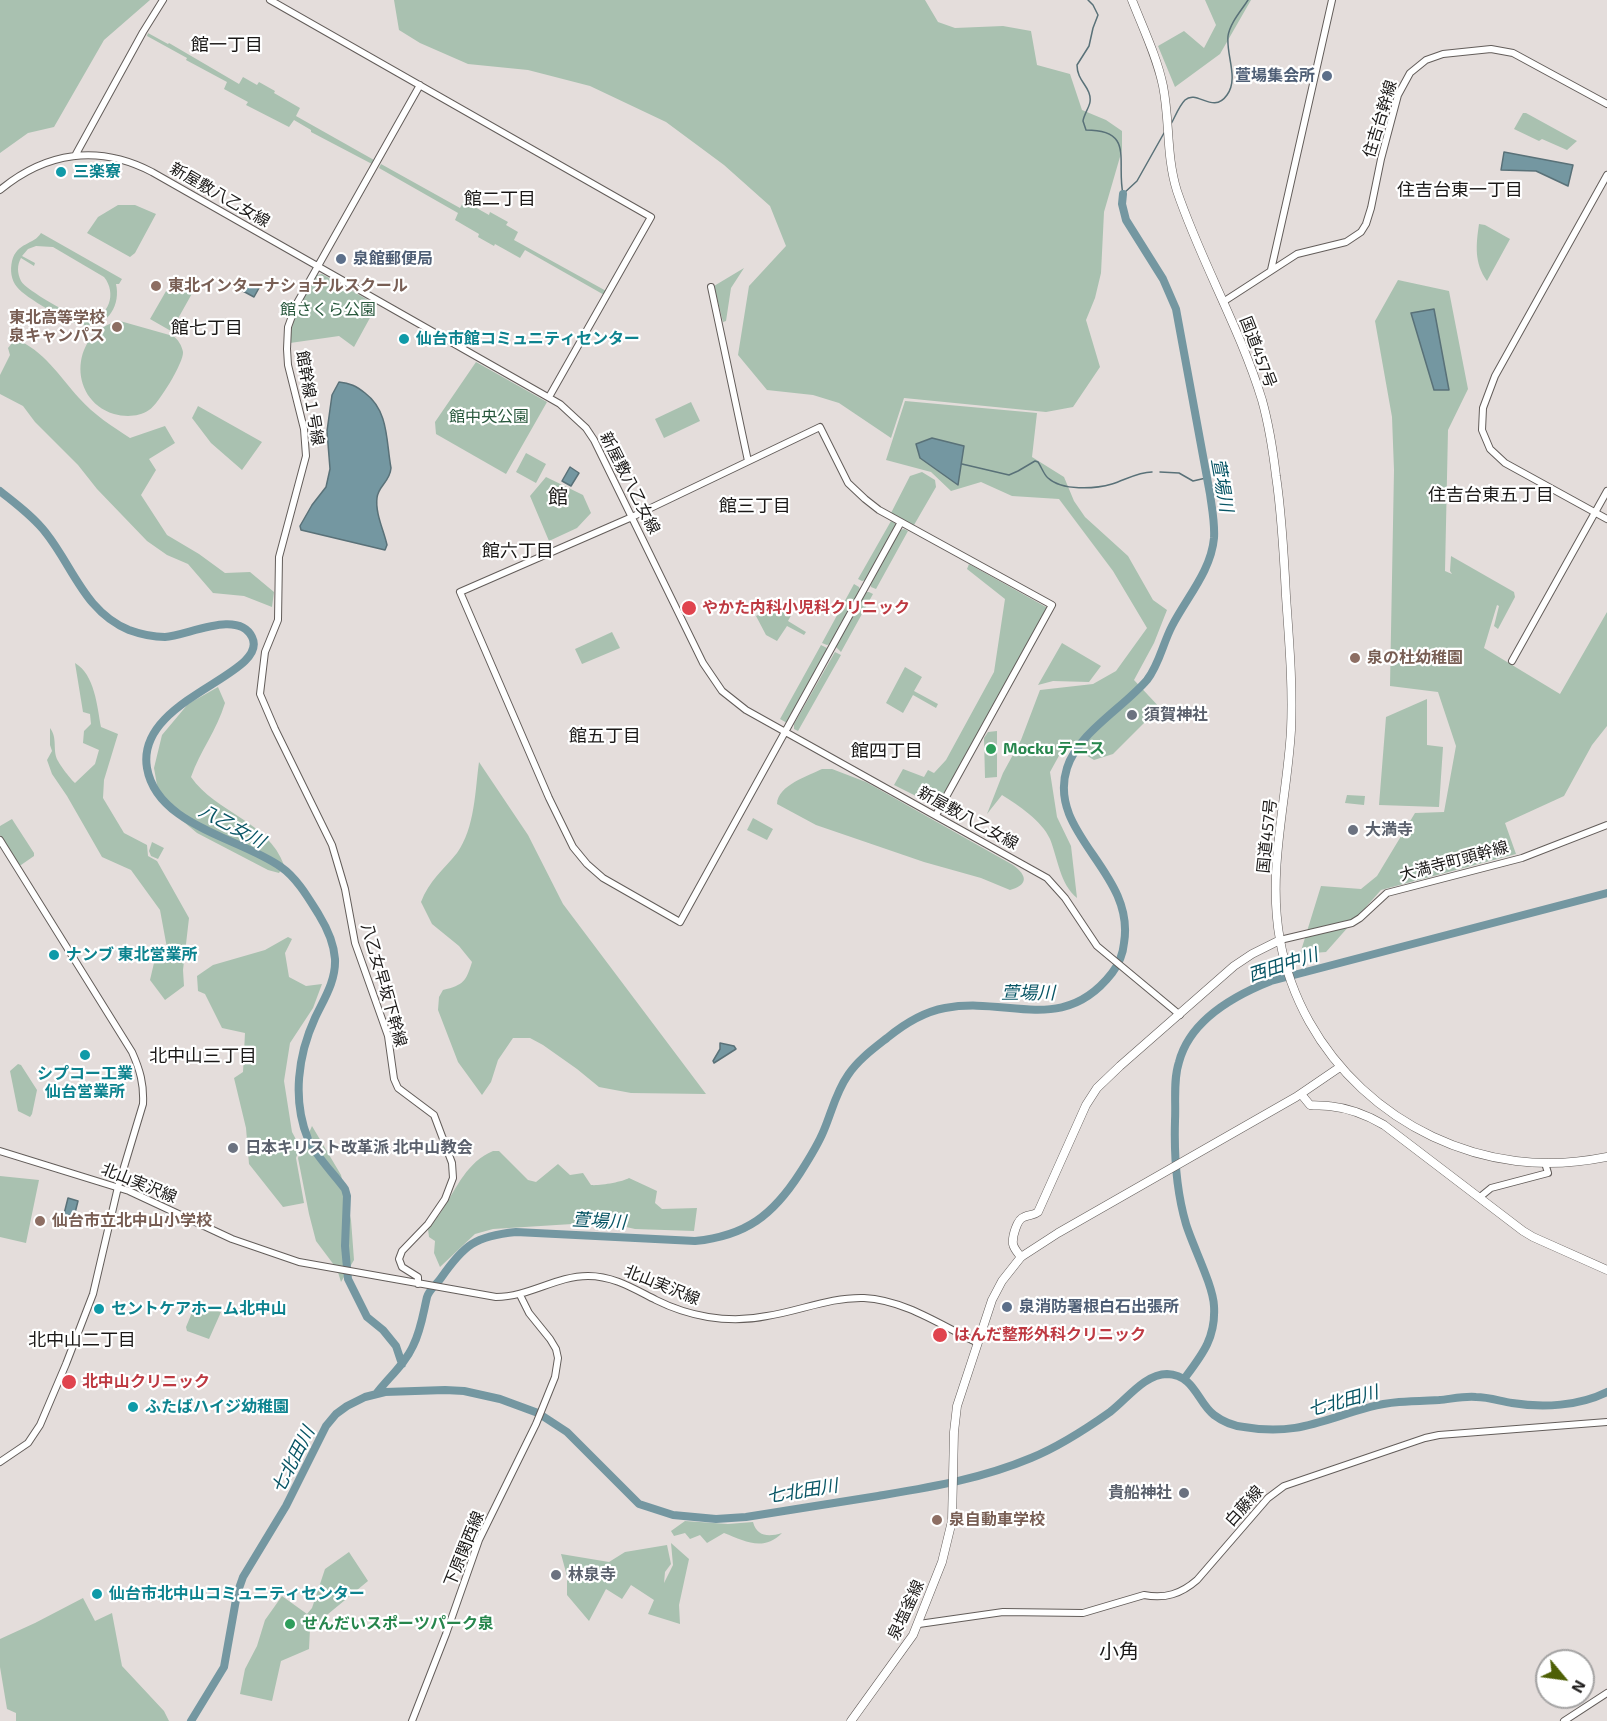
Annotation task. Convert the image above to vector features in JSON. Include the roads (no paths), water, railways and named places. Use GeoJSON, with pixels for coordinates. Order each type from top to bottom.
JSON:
{"type":"FeatureCollection","features":[{"type":"Feature","properties":{"kind":"main road","name":"国道457号"},"geometry":{"type":"LineString","coordinates":[[1132,0],[1163,86],[1169,153],[1176,187],[1262,401],[1276,473],[1282,523],[1292,694],[1287,778],[1275,871],[1280,940],[1292,986],[1310,1024],[1340,1068],[1375,1101],[1432,1137],[1472,1152],[1516,1161],[1581,1162],[1607,1157]]}},
{"type":"Feature","properties":{"kind":"main road"},"geometry":{"type":"LineString","coordinates":[[1021,1257],[1015,1250],[1013,1242],[1019,1220],[1038,1212],[1090,1100],[1114,1072],[1244,959],[1280,940]]}},
{"type":"Feature","properties":{"kind":"main road"},"geometry":{"type":"LineString","coordinates":[[978,1342],[997,1291],[1021,1257],[1046,1240],[1301,1094],[1340,1068]]}},
{"type":"Feature","properties":{"kind":"main road"},"geometry":{"type":"LineString","coordinates":[[1301,1094],[1310,1105],[1327,1105],[1365,1114],[1384,1125],[1533,1237],[1607,1270]]}},
{"type":"Feature","properties":{"kind":"main road","name":"泉塩釜線"},"geometry":{"type":"LineString","coordinates":[[851,1721],[907,1646],[919,1624],[947,1545],[952,1521],[957,1406],[978,1342]]}},
{"type":"Feature","properties":{"kind":"street"},"geometry":{"type":"LineString","coordinates":[[76,154],[163,0]]}},
{"type":"Feature","properties":{"kind":"street"},"geometry":{"type":"LineString","coordinates":[[270,0],[651,217],[549,397]]}},
{"type":"Feature","properties":{"kind":"street"},"geometry":{"type":"LineString","coordinates":[[1271,270],[1332,0]]}},
{"type":"Feature","properties":{"kind":"street","name":"住吉台幹線"},"geometry":{"type":"LineString","coordinates":[[1223,302],[1297,254],[1346,242],[1360,232],[1366,224],[1371,208],[1398,95],[1410,73],[1426,60],[1443,54],[1491,49],[1506,51],[1531,61],[1607,104]]}},
{"type":"Feature","properties":{"kind":"street","name":"館幹線１号線"},"geometry":{"type":"LineString","coordinates":[[276,629],[279,557],[303,471],[307,446],[288,365],[286,337],[291,315],[420,85]]}},
{"type":"Feature","properties":{"kind":"street","name":"新屋敷八乙女線"},"geometry":{"type":"LineString","coordinates":[[0,190],[18,175],[37,165],[76,154],[94,154],[143,167],[549,397],[568,410],[586,428],[603,457],[711,677],[736,703],[1047,878],[1065,898],[1092,940],[1107,956],[1180,1015]]}},
{"type":"Feature","properties":{"kind":"street"},"geometry":{"type":"LineString","coordinates":[[1607,175],[1495,376],[1483,408],[1482,420],[1486,443],[1498,457],[1607,519]]}},
{"type":"Feature","properties":{"kind":"street"},"geometry":{"type":"LineString","coordinates":[[711,287],[748,461]]}},
{"type":"Feature","properties":{"kind":"street"},"geometry":{"type":"LineString","coordinates":[[901,522],[680,922],[603,878],[573,847],[549,798],[460,592],[632,517],[820,427],[848,483],[865,499],[901,522],[1052,605],[936,815]]}},
{"type":"Feature","properties":{"kind":"street"},"geometry":{"type":"LineString","coordinates":[[1512,661],[1607,491]]}},
{"type":"Feature","properties":{"kind":"street","name":"八乙女早坂下幹線"},"geometry":{"type":"LineString","coordinates":[[276,629],[265,652],[262,667],[260,687],[262,702],[332,845],[347,896],[355,943],[388,1036],[394,1079],[398,1088],[434,1115],[452,1163],[453,1178],[442,1204],[428,1224],[402,1251],[399,1259],[402,1267],[418,1277],[420,1284]]}},
{"type":"Feature","properties":{"kind":"street","name":"大満寺町頭幹線"},"geometry":{"type":"LineString","coordinates":[[1280,940],[1352,923],[1387,893],[1522,858],[1607,825]]}},
{"type":"Feature","properties":{"kind":"street"},"geometry":{"type":"LineString","coordinates":[[0,840],[132,1052],[143,1082],[143,1104],[118,1187],[93,1294],[40,1425],[28,1443],[0,1462]]}},
{"type":"Feature","properties":{"kind":"street","name":"北山実沢線"},"geometry":{"type":"LineString","coordinates":[[0,1151],[118,1187],[232,1239],[299,1262],[496,1298],[520,1295],[569,1278],[594,1276],[624,1283],[656,1300],[683,1310],[706,1316],[734,1318],[767,1316],[837,1299],[866,1298],[886,1301],[907,1308],[978,1342]]}},
{"type":"Feature","properties":{"kind":"street"},"geometry":{"type":"LineString","coordinates":[[1480,1197],[1491,1188],[1548,1173],[1545,1163]]}},
{"type":"Feature","properties":{"kind":"street","name":"下原関西線"},"geometry":{"type":"LineString","coordinates":[[412,1721],[479,1540],[536,1424],[557,1367],[556,1349],[529,1313],[520,1295]]}},
{"type":"Feature","properties":{"kind":"street","name":"白藤線"},"geometry":{"type":"LineString","coordinates":[[919,1624],[1003,1612],[1075,1614],[1144,1595],[1154,1597],[1173,1594],[1188,1588],[1197,1580],[1268,1498],[1284,1486],[1432,1436],[1607,1422]]}},
{"type":"Feature","properties":{"kind":"street"},"geometry":{"type":"LineString","coordinates":[[1564,1721],[1607,1693]]}},
{"type":"Feature","properties":{"kind":"water"},"geometry":{"type":"Polygon","coordinates":[[[1504,152],[1573,165],[1568,186],[1536,171],[1501,170],[1504,152]]]}},
{"type":"Feature","properties":{"kind":"water"},"geometry":{"type":"Polygon","coordinates":[[[245,281],[259,288],[254,297],[241,290],[245,281]]]}},
{"type":"Feature","properties":{"kind":"water"},"geometry":{"type":"Polygon","coordinates":[[[1434,309],[1449,390],[1434,390],[1411,313],[1434,309]]]}},
{"type":"Feature","properties":{"kind":"water"},"geometry":{"type":"Polygon","coordinates":[[[339,382],[356,387],[373,400],[385,427],[391,468],[389,477],[379,490],[377,504],[378,516],[387,545],[385,550],[301,530],[300,526],[312,505],[326,487],[330,469],[327,431],[332,395],[339,382]]]}},
{"type":"Feature","properties":{"kind":"water"},"geometry":{"type":"Polygon","coordinates":[[[932,438],[964,446],[958,485],[920,458],[916,444],[932,438]]]}},
{"type":"Feature","properties":{"kind":"water"},"geometry":{"type":"Polygon","coordinates":[[[570,467],[579,473],[571,486],[562,481],[570,467]]]}},
{"type":"Feature","properties":{"kind":"water"},"geometry":{"type":"Polygon","coordinates":[[[720,1043],[734,1046],[736,1049],[714,1063],[720,1049],[720,1043]]]}},
{"type":"Feature","properties":{"kind":"water"},"geometry":{"type":"Polygon","coordinates":[[[68,1198],[78,1201],[74,1217],[64,1214],[68,1198]]]}},
{"type":"Feature","properties":{"kind":"waterway"},"geometry":{"type":"LineString","coordinates":[[1088,0],[1098,15],[1089,46],[1077,65],[1079,76],[1090,97],[1083,121],[1086,130],[1101,131],[1111,135],[1117,142],[1120,150],[1123,194],[1137,181],[1164,133]]}},
{"type":"Feature","properties":{"kind":"waterway"},"geometry":{"type":"LineString","coordinates":[[1171,124],[1181,105],[1190,97],[1216,103],[1222,101],[1227,95],[1232,81],[1229,31],[1248,0]]}},
{"type":"Feature","properties":{"kind":"waterway","name":"萱場川"},"geometry":{"type":"LineString","coordinates":[[376,1394],[410,1353],[422,1322],[429,1292],[457,1257],[472,1244],[490,1236],[516,1232],[695,1241],[729,1234],[744,1228],[768,1212],[790,1188],[819,1141],[840,1088],[852,1070],[866,1055],[900,1028],[914,1019],[945,1008],[991,1006],[1034,1010],[1055,1009],[1074,1003],[1093,992],[1117,966],[1123,947],[1124,918],[1117,895],[1079,834],[1069,813],[1064,792],[1067,768],[1081,743],[1151,674],[1172,626],[1203,573],[1214,538],[1210,494],[1176,309],[1163,279],[1126,220],[1122,204],[1123,194]]}},
{"type":"Feature","properties":{"kind":"waterway"},"geometry":{"type":"LineString","coordinates":[[962,464],[1009,475],[1035,461],[1047,477],[1054,482],[1079,488],[1105,486],[1152,472]]}},
{"type":"Feature","properties":{"kind":"waterway"},"geometry":{"type":"LineString","coordinates":[[1160,472],[1179,473],[1193,481],[1206,478]]}},
{"type":"Feature","properties":{"kind":"waterway","name":"八乙女川"},"geometry":{"type":"LineString","coordinates":[[0,491],[41,527],[56,546],[81,588],[101,612],[114,622],[138,633],[165,637],[212,626],[236,625],[245,629],[252,637],[252,651],[242,664],[180,706],[161,723],[149,744],[147,768],[154,788],[167,804],[183,817],[264,857],[287,872],[307,896],[327,931],[335,959],[334,975],[304,1047],[299,1078],[300,1109],[311,1145],[345,1189],[347,1196],[345,1246],[348,1279],[367,1317],[383,1330],[396,1346],[402,1364]]}},
{"type":"Feature","properties":{"kind":"waterway","name":"西田中川"},"geometry":{"type":"LineString","coordinates":[[1184,1379],[1206,1346],[1213,1328],[1214,1317],[1213,1297],[1183,1211],[1176,1173],[1175,1147],[1177,1069],[1185,1047],[1203,1022],[1228,1002],[1271,981],[1607,893]]}},
{"type":"Feature","properties":{"kind":"waterway","name":"七北田川"},"geometry":{"type":"LineString","coordinates":[[191,1721],[224,1667],[237,1594],[243,1577],[286,1506],[326,1426],[347,1406],[365,1397],[385,1392],[464,1391],[500,1399],[538,1413],[567,1432],[639,1504],[673,1515],[716,1519],[746,1517],[898,1493],[993,1472],[1041,1454],[1072,1437],[1110,1412],[1151,1378],[1159,1375],[1167,1374],[1184,1379],[1195,1390],[1208,1410],[1228,1423],[1236,1426],[1279,1430],[1308,1425],[1395,1402],[1471,1397],[1524,1405],[1561,1405],[1596,1397],[1607,1392]]}},
{"type":"Feature","properties":{"kind":"place","name":"萱場集会所"},"geometry":{"type":"Point","coordinates":[1327,76]}},
{"type":"Feature","properties":{"kind":"place","name":"三楽寮"},"geometry":{"type":"Point","coordinates":[61,172]}},
{"type":"Feature","properties":{"kind":"place","name":"泉館郵便局"},"geometry":{"type":"Point","coordinates":[341,259]}},
{"type":"Feature","properties":{"kind":"place","name":"東北インターナショナルスクール"},"geometry":{"type":"Point","coordinates":[156,286]}},
{"type":"Feature","properties":{"kind":"place","name":"東北高等学校 泉キャンパス"},"geometry":{"type":"Point","coordinates":[117,327]}},
{"type":"Feature","properties":{"kind":"place","name":"仙台市館コミュニティセンター"},"geometry":{"type":"Point","coordinates":[404,339]}},
{"type":"Feature","properties":{"kind":"place","name":"やかた内科小児科クリニック"},"geometry":{"type":"Point","coordinates":[689,608]}},
{"type":"Feature","properties":{"kind":"place","name":"泉の杜幼稚園"},"geometry":{"type":"Point","coordinates":[1355,658]}},
{"type":"Feature","properties":{"kind":"place","name":"須賀神社"},"geometry":{"type":"Point","coordinates":[1132,715]}},
{"type":"Feature","properties":{"kind":"place","name":"Mocku テニス"},"geometry":{"type":"Point","coordinates":[991,749]}},
{"type":"Feature","properties":{"kind":"place","name":"大満寺"},"geometry":{"type":"Point","coordinates":[1353,830]}},
{"type":"Feature","properties":{"kind":"place","name":"ナンブ 東北営業所"},"geometry":{"type":"Point","coordinates":[54,955]}},
{"type":"Feature","properties":{"kind":"place","name":"シプコー工業 仙台営業所"},"geometry":{"type":"Point","coordinates":[85,1055]}},
{"type":"Feature","properties":{"kind":"place","name":"日本キリスト改革派 北中山教会"},"geometry":{"type":"Point","coordinates":[233,1148]}},
{"type":"Feature","properties":{"kind":"place","name":"仙台市立北中山小学校"},"geometry":{"type":"Point","coordinates":[40,1221]}},
{"type":"Feature","properties":{"kind":"place","name":"泉消防署根白石出張所"},"geometry":{"type":"Point","coordinates":[1007,1307]}},
{"type":"Feature","properties":{"kind":"place","name":"セントケアホーム北中山"},"geometry":{"type":"Point","coordinates":[99,1309]}},
{"type":"Feature","properties":{"kind":"place","name":"はんだ整形外科クリニック"},"geometry":{"type":"Point","coordinates":[940,1335]}},
{"type":"Feature","properties":{"kind":"place","name":"北中山クリニック"},"geometry":{"type":"Point","coordinates":[69,1382]}},
{"type":"Feature","properties":{"kind":"place","name":"ふたばハイジ幼稚園"},"geometry":{"type":"Point","coordinates":[133,1407]}},
{"type":"Feature","properties":{"kind":"place","name":"貴船神社"},"geometry":{"type":"Point","coordinates":[1184,1493]}},
{"type":"Feature","properties":{"kind":"place","name":"泉自動車学校"},"geometry":{"type":"Point","coordinates":[937,1520]}},
{"type":"Feature","properties":{"kind":"place","name":"林泉寺"},"geometry":{"type":"Point","coordinates":[556,1575]}},
{"type":"Feature","properties":{"kind":"place","name":"仙台市北中山コミュニティセンター"},"geometry":{"type":"Point","coordinates":[97,1594]}},
{"type":"Feature","properties":{"kind":"place","name":"せんだいスポーツパーク泉"},"geometry":{"type":"Point","coordinates":[290,1624]}},
{"type":"Feature","properties":{"kind":"district","name":"館一丁目"},"geometry":{"type":"Point","coordinates":[227,45]}},
{"type":"Feature","properties":{"kind":"district","name":"住吉台東一丁目"},"geometry":{"type":"Point","coordinates":[1460,190]}},
{"type":"Feature","properties":{"kind":"district","name":"館二丁目"},"geometry":{"type":"Point","coordinates":[500,199]}},
{"type":"Feature","properties":{"kind":"district","name":"館七丁目"},"geometry":{"type":"Point","coordinates":[207,328]}},
{"type":"Feature","properties":{"kind":"district","name":"住吉台東五丁目"},"geometry":{"type":"Point","coordinates":[1491,495]}},
{"type":"Feature","properties":{"kind":"district","name":"館"},"geometry":{"type":"Point","coordinates":[558,497]}},
{"type":"Feature","properties":{"kind":"district","name":"館三丁目"},"geometry":{"type":"Point","coordinates":[755,506]}},
{"type":"Feature","properties":{"kind":"district","name":"館六丁目"},"geometry":{"type":"Point","coordinates":[518,551]}},
{"type":"Feature","properties":{"kind":"district","name":"館五丁目"},"geometry":{"type":"Point","coordinates":[605,736]}},
{"type":"Feature","properties":{"kind":"district","name":"館四丁目"},"geometry":{"type":"Point","coordinates":[887,751]}},
{"type":"Feature","properties":{"kind":"district","name":"北中山三丁目"},"geometry":{"type":"Point","coordinates":[203,1056]}},
{"type":"Feature","properties":{"kind":"district","name":"北中山二丁目"},"geometry":{"type":"Point","coordinates":[82,1340]}},
{"type":"Feature","properties":{"kind":"district","name":"小角"},"geometry":{"type":"Point","coordinates":[1119,1651]}},
{"type":"Feature","properties":{"kind":"park label","name":"館さくら公園"},"geometry":{"type":"Point","coordinates":[328,310]}},
{"type":"Feature","properties":{"kind":"park label","name":"館中央公園"},"geometry":{"type":"Point","coordinates":[489,417]}}]}
